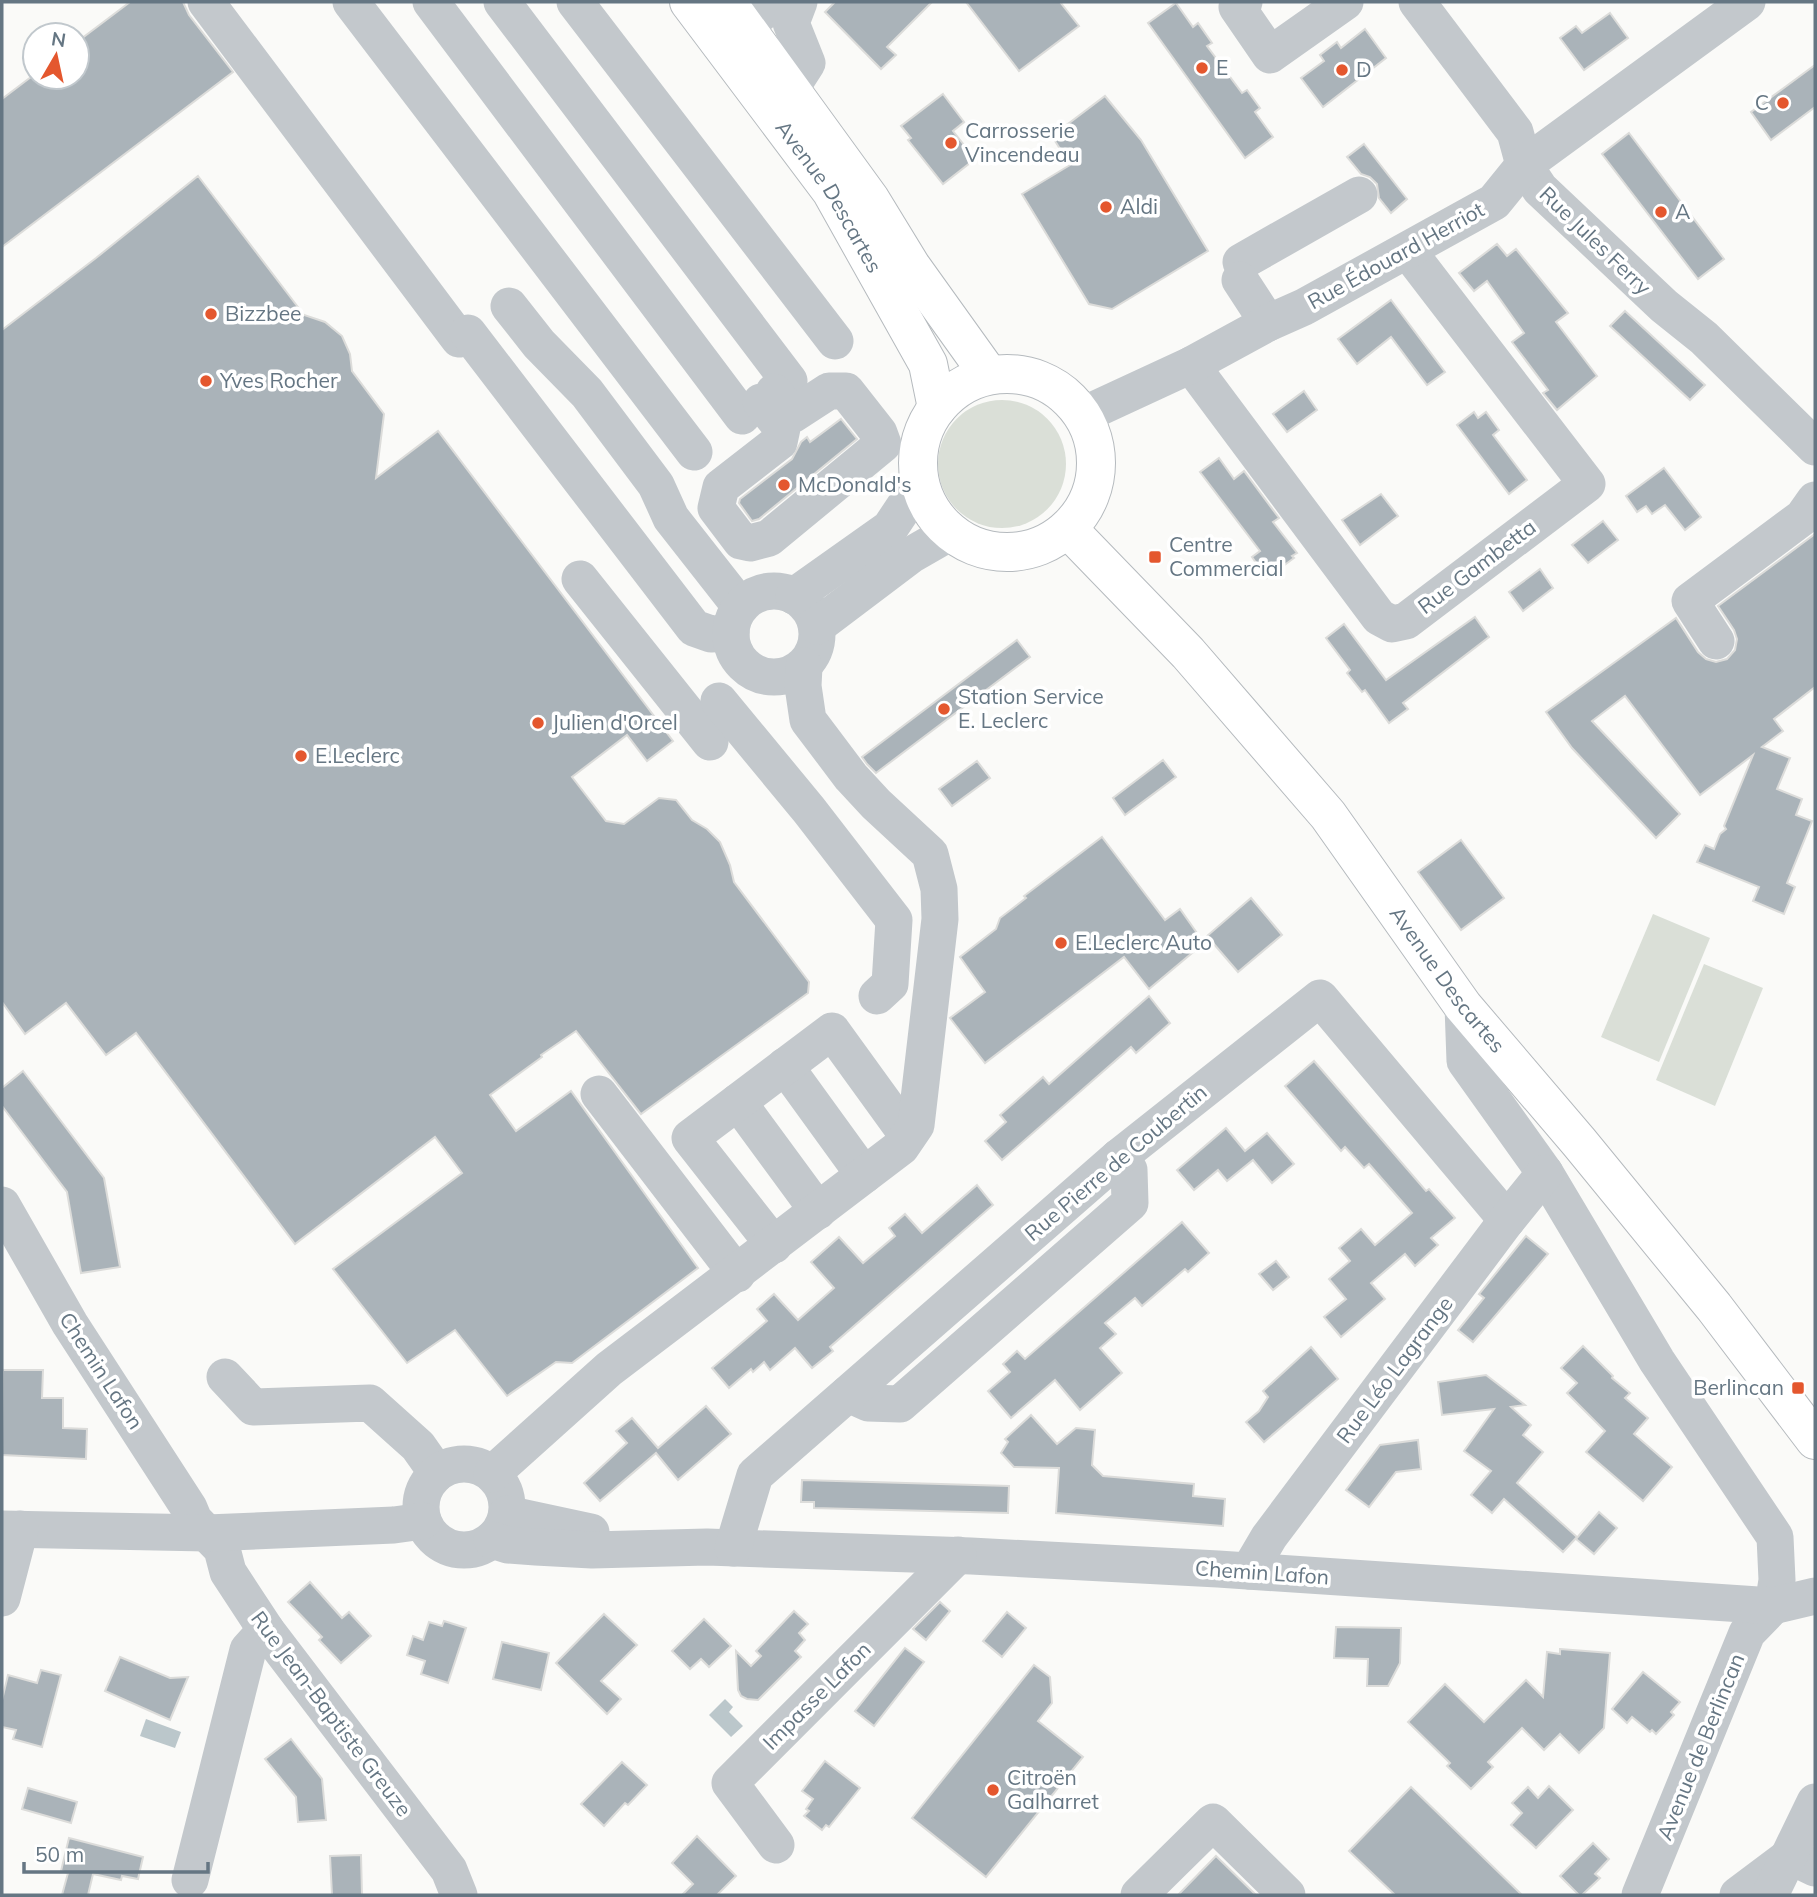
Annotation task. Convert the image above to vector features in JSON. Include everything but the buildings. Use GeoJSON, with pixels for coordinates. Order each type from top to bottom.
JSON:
{"type":"FeatureCollection","features":[{"type":"Feature","properties":{"kind":"main road","name":"Avenue Descartes"},"geometry":{"type":"LineString","coordinates":[[689,2],[831,191],[928,364],[937,408]]}},
{"type":"Feature","properties":{"kind":"main road","name":"Avenue Descartes"},"geometry":{"type":"LineString","coordinates":[[749,10],[791,88],[870,199],[911,266],[989,375]]}},
{"type":"Feature","properties":{"kind":"main road"},"geometry":{"type":"LineString","coordinates":[[1015,374],[1040,379],[1061,391],[1083,415],[1094,438],[1097,462],[1094,487],[1084,510],[1068,529],[1044,544],[1013,552],[990,551],[969,544],[951,532],[938,520],[927,503],[920,483],[918,455],[925,428],[937,408],[960,387],[989,375],[1015,374]]}},
{"type":"Feature","properties":{"kind":"main road","name":"Avenue Descartes"},"geometry":{"type":"LineString","coordinates":[[1068,529],[1188,653],[1328,815],[1463,1006],[1714,1307],[1815,1440]]}},
{"type":"Feature","properties":{"kind":"street"},"geometry":{"type":"LineString","coordinates":[[206,2],[463,336],[694,628],[711,634],[736,620]]}},
{"type":"Feature","properties":{"kind":"street"},"geometry":{"type":"LineString","coordinates":[[351,2],[694,452]]}},
{"type":"Feature","properties":{"kind":"street"},"geometry":{"type":"LineString","coordinates":[[432,2],[767,398],[792,415],[830,391],[846,391],[880,433],[883,444],[769,538],[750,543],[741,541],[716,509],[721,487],[779,442],[782,428],[767,398],[502,2]]}},
{"type":"Feature","properties":{"kind":"street"},"geometry":{"type":"LineString","coordinates":[[575,2],[835,341]]}},
{"type":"Feature","properties":{"kind":"street"},"geometry":{"type":"LineString","coordinates":[[791,88],[807,62],[791,23],[799,2]]}},
{"type":"Feature","properties":{"kind":"street"},"geometry":{"type":"LineString","coordinates":[[1244,2],[1237,8],[1270,55],[1345,2]]}},
{"type":"Feature","properties":{"kind":"street","name":"Rue Jules Ferry"},"geometry":{"type":"LineString","coordinates":[[1417,2],[1515,132],[1524,165],[1540,189],[1664,306],[1704,338],[1815,447]]}},
{"type":"Feature","properties":{"kind":"street","name":"Rue Édouard Herriot"},"geometry":{"type":"LineString","coordinates":[[1083,415],[1191,365],[1268,323],[1304,307],[1494,202],[1524,165],[1747,2]]}},
{"type":"Feature","properties":{"kind":"street"},"geometry":{"type":"LineString","coordinates":[[1268,323],[1240,271],[1359,195]]}},
{"type":"Feature","properties":{"kind":"street","name":"Rue Gambetta"},"geometry":{"type":"LineString","coordinates":[[1191,365],[1379,617],[1392,624],[1406,621],[1587,484],[1408,250]]}},
{"type":"Feature","properties":{"kind":"street"},"geometry":{"type":"LineString","coordinates":[[509,306],[539,344],[587,393],[656,485],[671,518],[736,620]]}},
{"type":"Feature","properties":{"kind":"street"},"geometry":{"type":"LineString","coordinates":[[794,596],[890,528],[920,483]]}},
{"type":"Feature","properties":{"kind":"street"},"geometry":{"type":"LineString","coordinates":[[1716,641],[1690,601],[1803,517],[1815,500]]}},
{"type":"Feature","properties":{"kind":"street"},"geometry":{"type":"LineString","coordinates":[[817,626],[911,555],[951,532]]}},
{"type":"Feature","properties":{"kind":"street"},"geometry":{"type":"LineString","coordinates":[[580,579],[710,742]]}},
{"type":"Feature","properties":{"kind":"street"},"geometry":{"type":"LineString","coordinates":[[745,666],[768,677],[781,677],[804,666],[813,654],[817,640],[817,626],[805,603],[785,592],[763,592],[751,597],[736,620],[733,647],[745,666],[773,693],[876,831],[893,844],[930,854]]}},
{"type":"Feature","properties":{"kind":"street"},"geometry":{"type":"LineString","coordinates":[[492,1474],[609,1369],[901,1147],[916,1125],[940,919],[939,888],[930,854],[851,777],[808,720],[803,686],[804,666]]}},
{"type":"Feature","properties":{"kind":"street"},"geometry":{"type":"LineString","coordinates":[[719,701],[809,810],[894,920],[890,984],[877,996]]}},
{"type":"Feature","properties":{"kind":"street","name":"Rue Pierre de Coubertin"},"geometry":{"type":"LineString","coordinates":[[720,1548],[755,1475],[1119,1157],[1320,998],[1507,1220]]}},
{"type":"Feature","properties":{"kind":"street"},"geometry":{"type":"LineString","coordinates":[[1463,1006],[1465,1061],[1545,1173],[1657,1362],[1775,1537],[1777,1580],[1773,1606]]}},
{"type":"Feature","properties":{"kind":"street"},"geometry":{"type":"LineString","coordinates":[[774,1245],[690,1138],[832,1031],[908,1136]]}},
{"type":"Feature","properties":{"kind":"street"},"geometry":{"type":"LineString","coordinates":[[785,1066],[864,1175]]}},
{"type":"Feature","properties":{"kind":"street"},"geometry":{"type":"LineString","coordinates":[[599,1094],[737,1274]]}},
{"type":"Feature","properties":{"kind":"street"},"geometry":{"type":"LineString","coordinates":[[738,1102],[818,1211]]}},
{"type":"Feature","properties":{"kind":"street","name":"Rue Léo Lagrange"},"geometry":{"type":"LineString","coordinates":[[1249,1572],[1269,1538],[1545,1173]]}},
{"type":"Feature","properties":{"kind":"street","name":"Chemin Lafon"},"geometry":{"type":"LineString","coordinates":[[2,1205],[70,1324],[189,1508],[194,1520],[206,1533]]}},
{"type":"Feature","properties":{"kind":"street"},"geometry":{"type":"LineString","coordinates":[[225,1377],[253,1407],[370,1403],[418,1446],[437,1473]]}},
{"type":"Feature","properties":{"kind":"street"},"geometry":{"type":"LineString","coordinates":[[464,1463],[480,1466],[492,1474],[505,1493],[499,1527],[470,1549],[456,1549],[431,1535],[423,1521],[421,1499],[427,1484],[437,1473],[464,1463]]}},
{"type":"Feature","properties":{"kind":"street"},"geometry":{"type":"LineString","coordinates":[[2,1598],[11,1529],[206,1533],[394,1525],[423,1521]]}},
{"type":"Feature","properties":{"kind":"street","name":"Chemin Lafon"},"geometry":{"type":"LineString","coordinates":[[499,1527],[522,1546],[593,1550],[720,1548],[958,1555],[1773,1606],[1815,1596]]}},
{"type":"Feature","properties":{"kind":"street","name":"Rue Jean-Baptiste Greuze"},"geometry":{"type":"LineString","coordinates":[[206,1533],[222,1549],[228,1573],[266,1630],[449,1870],[459,1895]]}},
{"type":"Feature","properties":{"kind":"street","name":"Impasse Lafon"},"geometry":{"type":"LineString","coordinates":[[776,1845],[730,1783],[958,1555]]}},
{"type":"Feature","properties":{"kind":"street","name":"Avenue de Berlincan"},"geometry":{"type":"LineString","coordinates":[[1640,1895],[1747,1633],[1773,1606]]}},
{"type":"Feature","properties":{"kind":"street"},"geometry":{"type":"LineString","coordinates":[[190,1880],[248,1650],[266,1630]]}},
{"type":"Feature","properties":{"kind":"street"},"geometry":{"type":"LineString","coordinates":[[1770,1895],[1803,1862],[1815,1802]]}},
{"type":"Feature","properties":{"kind":"street"},"geometry":{"type":"LineString","coordinates":[[1139,1895],[1213,1822],[1287,1895]]}},
{"type":"Feature","properties":{"kind":"street"},"geometry":{"type":"LineString","coordinates":[[1738,1895],[1803,1862]]}},
{"type":"Feature","properties":{"kind":"shaded area"},"geometry":{"type":"Polygon","coordinates":[[[1002,400],[1026,405],[1047,419],[1061,440],[1066,464],[1061,488],[1047,509],[1026,523],[1002,528],[978,523],[957,509],[943,488],[938,464],[943,440],[957,419],[978,405],[1002,400]]]}},
{"type":"Feature","properties":{"kind":"shaded area"},"geometry":{"type":"Polygon","coordinates":[[[1653,914],[1710,938],[1659,1062],[1601,1037],[1653,914]]]}},
{"type":"Feature","properties":{"kind":"shaded area"},"geometry":{"type":"Polygon","coordinates":[[[1704,964],[1763,988],[1715,1106],[1656,1080],[1704,964]]]}},
{"type":"Feature","properties":{"kind":"shaded area"},"geometry":{"type":"Polygon","coordinates":[[[725,1699],[733,1707],[729,1712],[743,1726],[731,1737],[709,1715],[725,1699]]]}},
{"type":"Feature","properties":{"kind":"shaded area"},"geometry":{"type":"Polygon","coordinates":[[[146,1719],[181,1732],[175,1748],[140,1736],[146,1719]]]}},
{"type":"Feature","properties":{"kind":"place","name":"E"},"geometry":{"type":"Point","coordinates":[1202,68]}},
{"type":"Feature","properties":{"kind":"place","name":"D"},"geometry":{"type":"Point","coordinates":[1342,70]}},
{"type":"Feature","properties":{"kind":"place","name":"C"},"geometry":{"type":"Point","coordinates":[1783,103]}},
{"type":"Feature","properties":{"kind":"place","name":"Carrosserie Vincendeau"},"geometry":{"type":"Point","coordinates":[951,143]}},
{"type":"Feature","properties":{"kind":"place","name":"Aldi"},"geometry":{"type":"Point","coordinates":[1106,207]}},
{"type":"Feature","properties":{"kind":"place","name":"A"},"geometry":{"type":"Point","coordinates":[1661,212]}},
{"type":"Feature","properties":{"kind":"place","name":"Bizzbee"},"geometry":{"type":"Point","coordinates":[211,314]}},
{"type":"Feature","properties":{"kind":"place","name":"Yves Rocher"},"geometry":{"type":"Point","coordinates":[206,381]}},
{"type":"Feature","properties":{"kind":"place","name":"McDonald's"},"geometry":{"type":"Point","coordinates":[784,485]}},
{"type":"Feature","properties":{"kind":"place","name":"Centre Commercial"},"geometry":{"type":"Point","coordinates":[1155,557]}},
{"type":"Feature","properties":{"kind":"place","name":"Station Service E. Leclerc"},"geometry":{"type":"Point","coordinates":[944,709]}},
{"type":"Feature","properties":{"kind":"place","name":"Julien d'Orcel"},"geometry":{"type":"Point","coordinates":[538,723]}},
{"type":"Feature","properties":{"kind":"place","name":"E.Leclerc"},"geometry":{"type":"Point","coordinates":[301,756]}},
{"type":"Feature","properties":{"kind":"place","name":"E.Leclerc Auto"},"geometry":{"type":"Point","coordinates":[1061,943]}},
{"type":"Feature","properties":{"kind":"place","name":"Berlincan"},"geometry":{"type":"Point","coordinates":[1798,1388]}},
{"type":"Feature","properties":{"kind":"place","name":"Citroën Galharret"},"geometry":{"type":"Point","coordinates":[993,1790]}}]}
